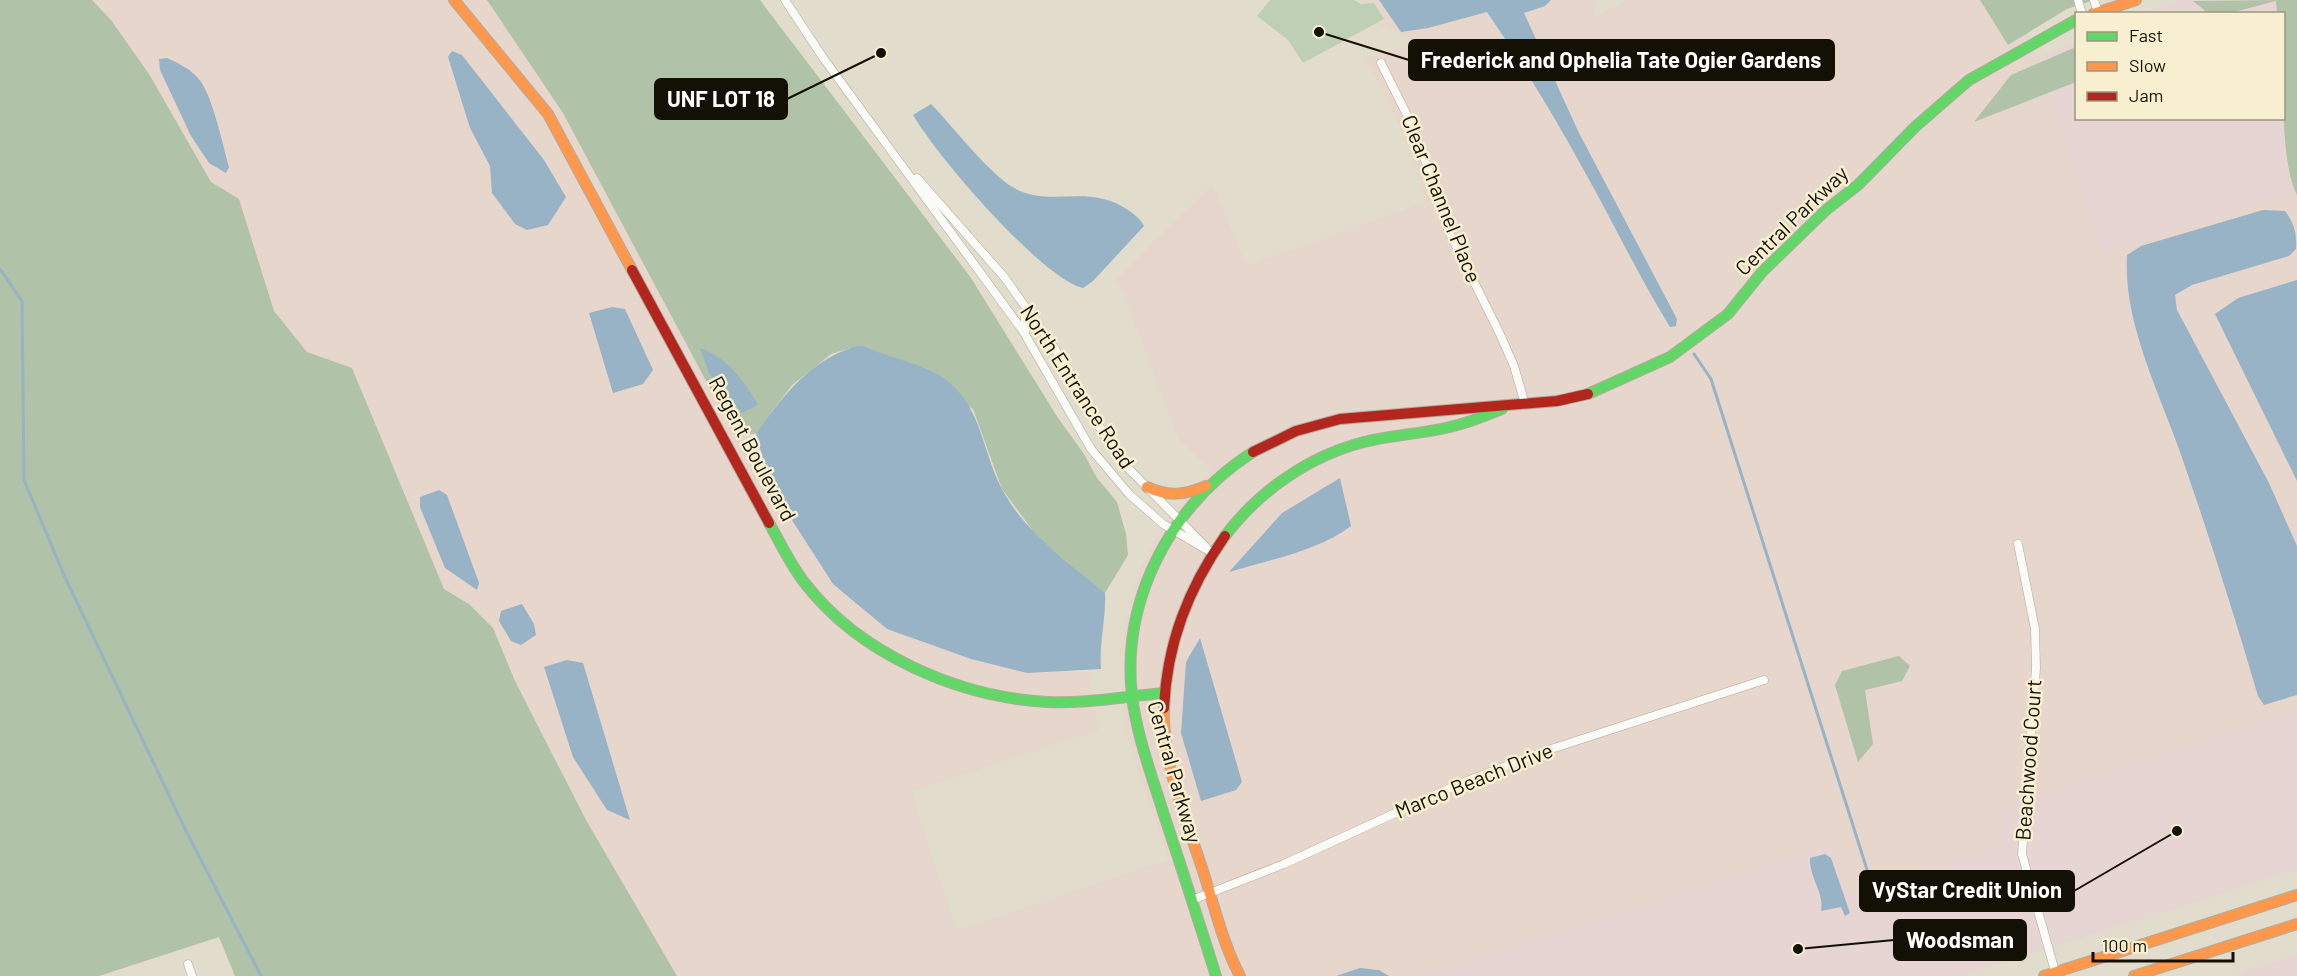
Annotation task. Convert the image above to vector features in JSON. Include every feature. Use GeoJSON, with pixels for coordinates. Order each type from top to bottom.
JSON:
{"type":"FeatureCollection","features":[{"type":"Feature","properties":{"kind":"main road","name":"Regent Boulevard"},"geometry":{"type":"LineString","coordinates":[[454,0],[548,114],[757,503],[804,582],[843,621],[883,651],[920,672],[990,695],[1048,702],[1165,693]]}},
{"type":"Feature","properties":{"kind":"main road"},"geometry":{"type":"LineString","coordinates":[[2099,12],[2129,1]]}},
{"type":"Feature","properties":{"kind":"main road","name":"Central Parkway"},"geometry":{"type":"LineString","coordinates":[[1216,976],[1141,742],[1132,695],[1133,634],[1140,600],[1159,553],[1172,531],[1212,483],[1263,446],[1296,431],[1340,419],[1557,401],[1595,393],[1670,357],[1728,314],[1762,272],[1826,210],[1858,185],[1915,127],[1970,80],[2003,59],[2075,21]]}},
{"type":"Feature","properties":{"kind":"main road","name":"Central Parkway"},"geometry":{"type":"LineString","coordinates":[[1240,976],[1210,893],[1171,770],[1164,720],[1168,659],[1176,627],[1189,594],[1211,552],[1253,503],[1285,478],[1321,458],[1367,440],[1466,423],[1519,404]]}},
{"type":"Feature","properties":{"kind":"main road"},"geometry":{"type":"LineString","coordinates":[[1147,488],[1177,496],[1212,483]]}},
{"type":"Feature","properties":{"kind":"main road"},"geometry":{"type":"LineString","coordinates":[[2044,976],[2297,895]]}},
{"type":"Feature","properties":{"kind":"main road"},"geometry":{"type":"LineString","coordinates":[[2134,976],[2297,924]]}},
{"type":"Feature","properties":{"kind":"street","name":"North Entrance Road"},"geometry":{"type":"LineString","coordinates":[[785,0],[824,59],[1026,334],[1091,449],[1129,494],[1172,531],[1211,552]]}},
{"type":"Feature","properties":{"kind":"street","name":"Clear Channel Place"},"geometry":{"type":"LineString","coordinates":[[1381,63],[1415,131],[1449,232],[1514,366],[1519,404]]}},
{"type":"Feature","properties":{"kind":"street","name":"North Entrance Road"},"geometry":{"type":"LineString","coordinates":[[901,162],[948,210],[1005,278],[1055,348],[1108,442],[1122,462],[1211,552]]}},
{"type":"Feature","properties":{"kind":"street"},"geometry":{"type":"LineString","coordinates":[[1026,334],[1025,317],[1028,311]]}},
{"type":"Feature","properties":{"kind":"street","name":"Beachwood Court"},"geometry":{"type":"LineString","coordinates":[[2018,544],[2035,629],[2036,668],[2022,854],[2056,974]]}},
{"type":"Feature","properties":{"kind":"street","name":"Marco Beach Drive"},"geometry":{"type":"LineString","coordinates":[[1191,900],[1284,864],[1468,780],[1548,750],[1764,680]]}},
{"type":"Feature","properties":{"kind":"street"},"geometry":{"type":"LineString","coordinates":[[188,964],[192,976]]}},
{"type":"Feature","properties":{"kind":"shaded area"},"geometry":{"type":"Polygon","coordinates":[[[92,0],[487,0],[563,113],[736,437],[756,433],[758,440],[1027,673],[1089,672],[1098,731],[911,791],[956,931],[1168,860],[1124,725],[1120,649],[1137,575],[1167,519],[1211,470],[1179,439],[1124,294],[1115,281],[1212,185],[1247,266],[1426,202],[1411,151],[1383,88],[1365,60],[1418,41],[1376,23],[1360,0],[1592,0],[1596,17],[1627,0],[2077,0],[2023,26],[2038,58],[2101,255],[2297,194],[2297,710],[2004,805],[1999,847],[1848,894],[1832,845],[1419,976],[677,976],[586,820],[515,680],[493,628],[469,604],[444,589],[352,368],[307,352],[274,310],[239,199],[211,182],[149,74],[111,20],[92,0]]]}},
{"type":"Feature","properties":{"kind":"shaded area"},"geometry":{"type":"Polygon","coordinates":[[[2181,0],[2297,0],[2297,194],[2101,255],[2038,58],[2075,42],[2075,120],[2285,120],[2285,12],[2147,12],[2181,0]]]}},
{"type":"Feature","properties":{"kind":"shaded area"},"geometry":{"type":"Polygon","coordinates":[[[2297,710],[2297,870],[1961,976],[1419,976],[1832,845],[1849,894],[1892,879],[2004,806],[2297,710]]]}},
{"type":"Feature","properties":{"kind":"shaded area"},"geometry":{"type":"Polygon","coordinates":[[[2297,955],[2297,976],[2231,976],[2297,955]]]}},
{"type":"Feature","properties":{"kind":"green space"},"geometry":{"type":"Polygon","coordinates":[[[0,0],[92,0],[111,20],[149,74],[211,182],[239,199],[274,311],[307,352],[352,368],[444,589],[469,604],[493,628],[515,681],[586,820],[677,976],[235,976],[219,937],[99,976],[0,976],[0,0]]]}},
{"type":"Feature","properties":{"kind":"green space"},"geometry":{"type":"Polygon","coordinates":[[[487,0],[760,0],[971,278],[1097,478],[1117,502],[1126,534],[1128,555],[1105,593],[1039,539],[1002,489],[973,409],[861,345],[831,354],[792,385],[756,433],[736,437],[563,113],[487,0]]]}},
{"type":"Feature","properties":{"kind":"green space"},"geometry":{"type":"Polygon","coordinates":[[[1270,0],[1354,0],[1361,4],[1374,3],[1384,19],[1303,63],[1288,40],[1257,16],[1270,0]]]}},
{"type":"Feature","properties":{"kind":"green space"},"geometry":{"type":"Polygon","coordinates":[[[1980,0],[2094,0],[2067,9],[2008,45],[1980,0]]]}},
{"type":"Feature","properties":{"kind":"green space"},"geometry":{"type":"Polygon","coordinates":[[[2297,0],[2297,195],[2287,158],[2284,120],[2285,12],[2277,12],[2276,1],[2234,12],[2207,12],[2193,1],[2297,0]]]}},
{"type":"Feature","properties":{"kind":"green space"},"geometry":{"type":"Polygon","coordinates":[[[2075,47],[2075,82],[1974,122],[2011,75],[2075,47]]]}},
{"type":"Feature","properties":{"kind":"green space"},"geometry":{"type":"Polygon","coordinates":[[[1899,656],[1910,666],[1902,681],[1865,690],[1873,744],[1858,762],[1835,685],[1842,671],[1899,656]]]}},
{"type":"Feature","properties":{"kind":"water"},"geometry":{"type":"Polygon","coordinates":[[[1379,0],[1551,0],[1545,6],[1524,13],[1579,133],[1677,319],[1676,326],[1670,327],[1560,127],[1487,12],[1428,28],[1401,32],[1379,0]]]}},
{"type":"Feature","properties":{"kind":"water"},"geometry":{"type":"Polygon","coordinates":[[[452,51],[462,55],[544,160],[566,197],[548,225],[527,230],[515,224],[492,193],[490,166],[470,128],[448,57],[452,51]]]}},
{"type":"Feature","properties":{"kind":"water"},"geometry":{"type":"Polygon","coordinates":[[[167,58],[191,71],[203,85],[212,107],[229,167],[226,173],[209,163],[191,136],[160,70],[159,59],[167,58]]]}},
{"type":"Feature","properties":{"kind":"water"},"geometry":{"type":"Polygon","coordinates":[[[931,104],[986,164],[1009,185],[1034,195],[1100,198],[1114,202],[1135,215],[1144,226],[1093,281],[1083,288],[1065,279],[1017,239],[943,158],[913,115],[931,104]]]}},
{"type":"Feature","properties":{"kind":"water"},"geometry":{"type":"Polygon","coordinates":[[[2263,210],[2285,211],[2291,220],[2296,249],[2289,256],[2192,285],[2175,295],[2177,310],[2269,483],[2297,546],[2297,695],[2264,705],[2258,696],[2180,452],[2144,355],[2130,305],[2127,280],[2127,255],[2141,246],[2263,210]]]}},
{"type":"Feature","properties":{"kind":"water"},"geometry":{"type":"Polygon","coordinates":[[[2297,280],[2297,481],[2215,314],[2238,298],[2297,280]]]}},
{"type":"Feature","properties":{"kind":"water"},"geometry":{"type":"Polygon","coordinates":[[[612,307],[625,309],[653,370],[643,384],[613,393],[589,313],[612,307]]]}},
{"type":"Feature","properties":{"kind":"water"},"geometry":{"type":"Polygon","coordinates":[[[861,345],[931,371],[941,376],[961,394],[976,419],[996,475],[1012,505],[1048,546],[1105,593],[1101,669],[1027,673],[971,659],[887,629],[833,584],[790,517],[764,462],[756,433],[789,391],[814,368],[828,358],[861,345]]]}},
{"type":"Feature","properties":{"kind":"water"},"geometry":{"type":"Polygon","coordinates":[[[700,348],[718,357],[734,371],[758,405],[742,413],[709,373],[700,348]]]}},
{"type":"Feature","properties":{"kind":"water"},"geometry":{"type":"Polygon","coordinates":[[[1340,478],[1351,526],[1324,542],[1229,572],[1282,513],[1340,478]]]}},
{"type":"Feature","properties":{"kind":"water"},"geometry":{"type":"Polygon","coordinates":[[[439,490],[447,495],[479,583],[477,590],[445,568],[420,507],[420,497],[439,490]]]}},
{"type":"Feature","properties":{"kind":"water"},"geometry":{"type":"Polygon","coordinates":[[[522,604],[534,624],[536,635],[521,645],[511,641],[499,621],[501,611],[522,604]]]}},
{"type":"Feature","properties":{"kind":"water"},"geometry":{"type":"Polygon","coordinates":[[[1200,638],[1242,782],[1236,790],[1201,801],[1181,733],[1186,662],[1200,638]]]}},
{"type":"Feature","properties":{"kind":"water"},"geometry":{"type":"Polygon","coordinates":[[[567,660],[583,663],[630,820],[607,810],[573,757],[544,667],[567,660]]]}},
{"type":"Feature","properties":{"kind":"water"},"geometry":{"type":"Polygon","coordinates":[[[1825,854],[1831,858],[1850,913],[1845,916],[1841,907],[1821,911],[1821,898],[1810,865],[1810,858],[1825,854]]]}},
{"type":"Feature","properties":{"kind":"water"},"geometry":{"type":"Polygon","coordinates":[[[1360,968],[1379,970],[1389,976],[1336,976],[1360,968]]]}},
{"type":"Feature","properties":{"kind":"waterway"},"geometry":{"type":"LineString","coordinates":[[0,269],[22,301],[24,480],[63,573],[186,831],[261,976]]}},
{"type":"Feature","properties":{"kind":"waterway"},"geometry":{"type":"LineString","coordinates":[[1694,354],[1711,379],[1870,879]]}},
{"type":"Feature","properties":{"kind":"traffic: fast"},"geometry":{"type":"LineString","coordinates":[[1588,394],[1670,357],[1728,314],[1762,272],[1826,210],[1858,185],[1915,127],[1969,80],[2075,21]]}},
{"type":"Feature","properties":{"kind":"traffic: fast"},"geometry":{"type":"LineString","coordinates":[[1225,536],[1253,504],[1269,490],[1324,456],[1364,442],[1457,425],[1502,409]]}},
{"type":"Feature","properties":{"kind":"traffic: fast"},"geometry":{"type":"LineString","coordinates":[[1216,976],[1141,741],[1132,696],[1131,660],[1135,624],[1144,589],[1158,557],[1176,526],[1198,498],[1224,473],[1253,452]]}},
{"type":"Feature","properties":{"kind":"traffic: fast"},"geometry":{"type":"LineString","coordinates":[[769,523],[799,575],[827,608],[882,650],[913,667],[946,681],[979,691],[1047,702],[1091,701],[1165,693]]}},
{"type":"Feature","properties":{"kind":"traffic: slow"},"geometry":{"type":"LineString","coordinates":[[454,0],[548,114],[632,270]]}},
{"type":"Feature","properties":{"kind":"traffic: slow"},"geometry":{"type":"LineString","coordinates":[[2099,12],[2136,0]]}},
{"type":"Feature","properties":{"kind":"traffic: slow"},"geometry":{"type":"LineString","coordinates":[[1147,487],[1176,494],[1206,486]]}},
{"type":"Feature","properties":{"kind":"traffic: slow"},"geometry":{"type":"LineString","coordinates":[[1164,708],[1164,729],[1176,789],[1223,936],[1240,976]]}},
{"type":"Feature","properties":{"kind":"traffic: slow"},"geometry":{"type":"LineString","coordinates":[[2044,976],[2297,895]]}},
{"type":"Feature","properties":{"kind":"traffic: slow"},"geometry":{"type":"LineString","coordinates":[[2134,976],[2297,924]]}},
{"type":"Feature","properties":{"kind":"traffic: jam"},"geometry":{"type":"LineString","coordinates":[[632,270],[769,523]]}},
{"type":"Feature","properties":{"kind":"traffic: jam"},"geometry":{"type":"LineString","coordinates":[[1253,452],[1296,431],[1340,419],[1557,401],[1588,394]]}},
{"type":"Feature","properties":{"kind":"traffic: jam"},"geometry":{"type":"LineString","coordinates":[[1164,708],[1170,661],[1182,618],[1200,576],[1225,536]]}},
{"type":"Feature","properties":{"kind":"place","name":"Frederick and Ophelia Tate Ogier Gardens"},"geometry":{"type":"Point","coordinates":[1319,32]}},
{"type":"Feature","properties":{"kind":"place","name":"UNF LOT 18"},"geometry":{"type":"Point","coordinates":[881,53]}},
{"type":"Feature","properties":{"kind":"place","name":"VyStar Credit Union"},"geometry":{"type":"Point","coordinates":[2177,831]}},
{"type":"Feature","properties":{"kind":"place","name":"Woodsman"},"geometry":{"type":"Point","coordinates":[1798,949]}}]}
